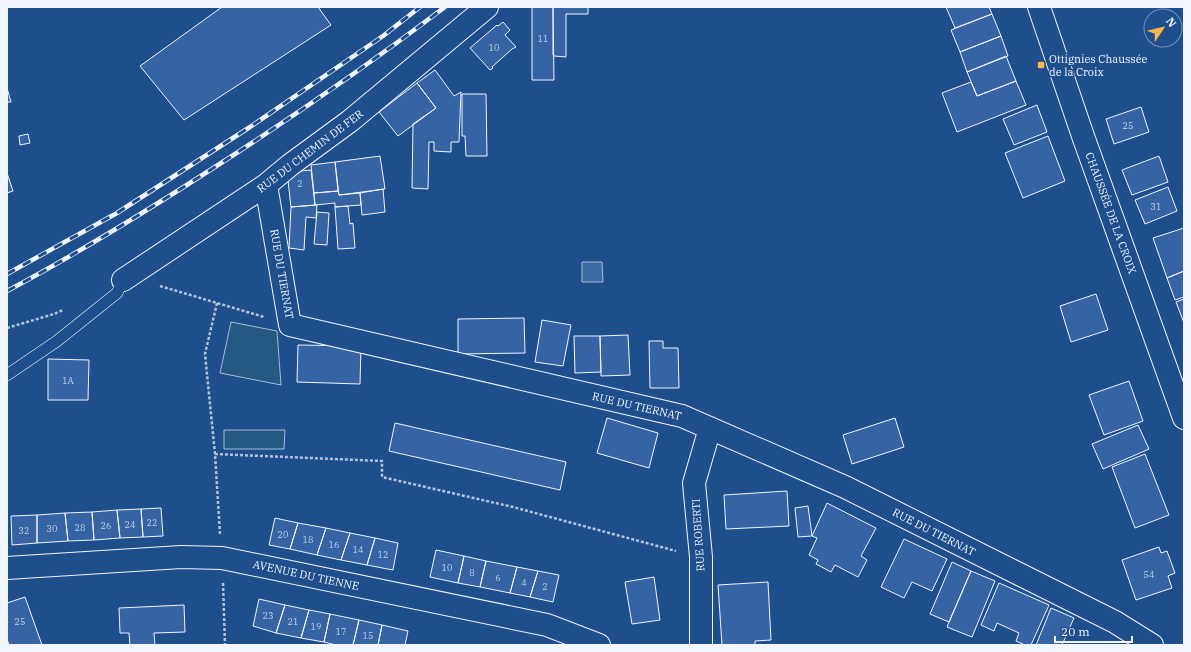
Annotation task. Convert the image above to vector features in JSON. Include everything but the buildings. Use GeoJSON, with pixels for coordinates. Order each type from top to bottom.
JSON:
{"type":"FeatureCollection","features":[{"type":"Feature","properties":{"kind":"street","name":"RUE DU CHEMIN DE FER"},"geometry":{"type":"LineString","coordinates":[[126,278],[266,186],[290,165],[350,121],[487,7]]}},
{"type":"Feature","properties":{"kind":"street","name":"CHAUSSÉE DE LA CROIX"},"geometry":{"type":"LineString","coordinates":[[1039,7],[1083,136],[1184,418]]}},
{"type":"Feature","properties":{"kind":"street","name":"RUE DU TIERNAT"},"geometry":{"type":"LineString","coordinates":[[266,186],[290,325],[682,416],[845,487],[1115,622],[1148,644]]}},
{"type":"Feature","properties":{"kind":"street","name":"RUE ROBERTI"},"geometry":{"type":"LineString","coordinates":[[702,645],[701,557],[694,483],[710,428]]}},
{"type":"Feature","properties":{"kind":"street","name":"AVENUE DU TIENNE"},"geometry":{"type":"LineString","coordinates":[[7,568],[181,557],[222,558],[547,626],[599,645]]}},
{"type":"Feature","properties":{"kind":"lane"},"geometry":{"type":"LineString","coordinates":[[7,375],[57,341],[118,293],[126,278]]}},
{"type":"Feature","properties":{"kind":"path"},"geometry":{"type":"LineString","coordinates":[[126,278],[290,325]]}},
{"type":"Feature","properties":{"kind":"path"},"geometry":{"type":"LineString","coordinates":[[217,303],[205,354],[215,454],[222,558],[225,645]]}},
{"type":"Feature","properties":{"kind":"path"},"geometry":{"type":"LineString","coordinates":[[215,454],[382,461],[382,477],[513,507],[701,557]]}},
{"type":"Feature","properties":{"kind":"shaded area"},"geometry":{"type":"Polygon","coordinates":[[[582,262],[602,262],[603,282],[582,282],[582,262]]]}},
{"type":"Feature","properties":{"kind":"shaded area"},"geometry":{"type":"Polygon","coordinates":[[[231,322],[277,331],[281,385],[220,373],[231,322]]]}},
{"type":"Feature","properties":{"kind":"shaded area"},"geometry":{"type":"Polygon","coordinates":[[[224,430],[285,430],[284,449],[224,449],[224,430]]]}},
{"type":"Feature","properties":{"kind":"railway"},"geometry":{"type":"LineString","coordinates":[[7,274],[117,213],[250,127],[383,36],[420,7]]}},
{"type":"Feature","properties":{"kind":"railway"},"geometry":{"type":"LineString","coordinates":[[7,291],[156,205],[235,154],[356,72],[445,7]]}},
{"type":"Feature","properties":{"kind":"place","name":"Ottignies Chaussée de la Croix"},"geometry":{"type":"Point","coordinates":[1041,65]}}]}
